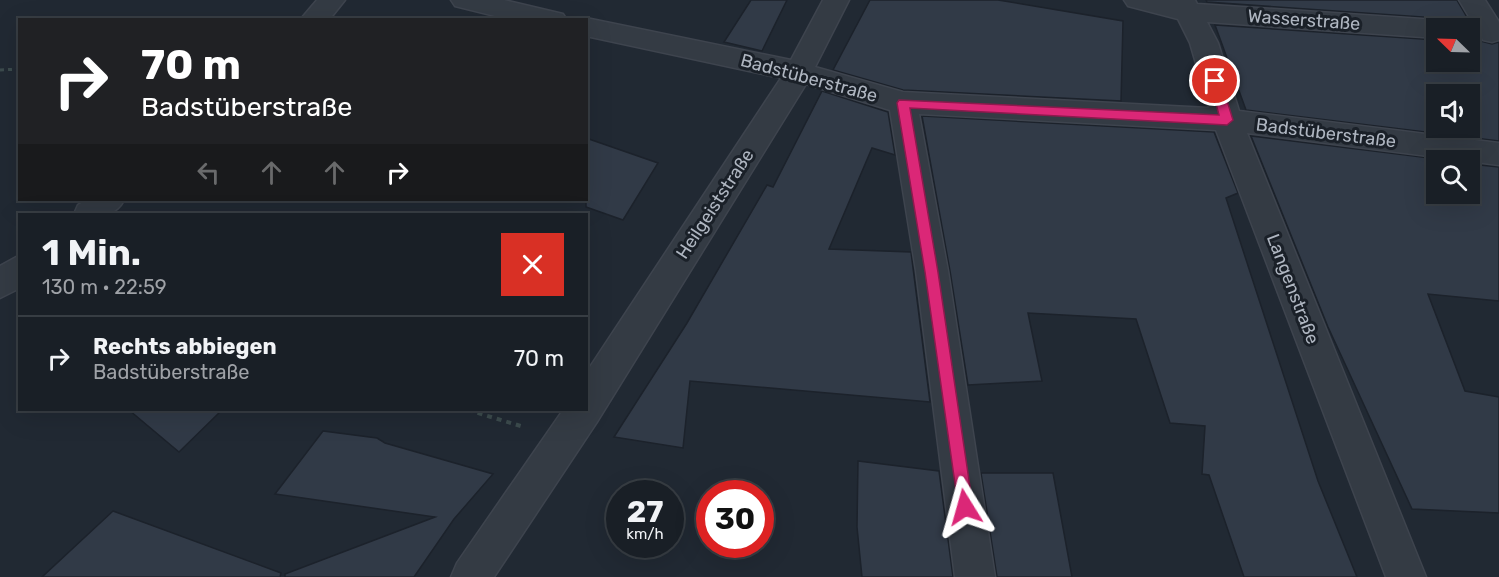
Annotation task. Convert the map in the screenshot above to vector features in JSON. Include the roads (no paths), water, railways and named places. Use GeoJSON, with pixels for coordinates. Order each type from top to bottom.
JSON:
{"type":"FeatureCollection","features":[{"type":"Feature","properties":{"kind":"street"},"geometry":{"type":"LineString","coordinates":[[315,18],[332,0]]}},
{"type":"Feature","properties":{"kind":"street"},"geometry":{"type":"LineString","coordinates":[[464,0],[545,18]]}},
{"type":"Feature","properties":{"kind":"street","name":"Heilgeiststraße"},"geometry":{"type":"LineString","coordinates":[[588,402],[799,72],[836,0]]}},
{"type":"Feature","properties":{"kind":"street","name":"Wasserstraße"},"geometry":{"type":"LineString","coordinates":[[1137,0],[1426,28]]}},
{"type":"Feature","properties":{"kind":"street"},"geometry":{"type":"LineString","coordinates":[[1472,0],[1487,32]]}},
{"type":"Feature","properties":{"kind":"street","name":"Langenstraße"},"geometry":{"type":"LineString","coordinates":[[1185,6],[1204,42],[1227,120],[1406,577]]}},
{"type":"Feature","properties":{"kind":"street","name":"Badstüberstraße"},"geometry":{"type":"LineString","coordinates":[[588,27],[799,72],[903,103],[1227,120],[1499,154]]}},
{"type":"Feature","properties":{"kind":"street"},"geometry":{"type":"LineString","coordinates":[[903,103],[932,272],[975,577]]}},
{"type":"Feature","properties":{"kind":"street"},"geometry":{"type":"LineString","coordinates":[[90,213],[108,201]]}},
{"type":"Feature","properties":{"kind":"street"},"geometry":{"type":"LineString","coordinates":[[0,284],[18,270]]}},
{"type":"Feature","properties":{"kind":"street"},"geometry":{"type":"LineString","coordinates":[[471,577],[574,424]]}}]}
